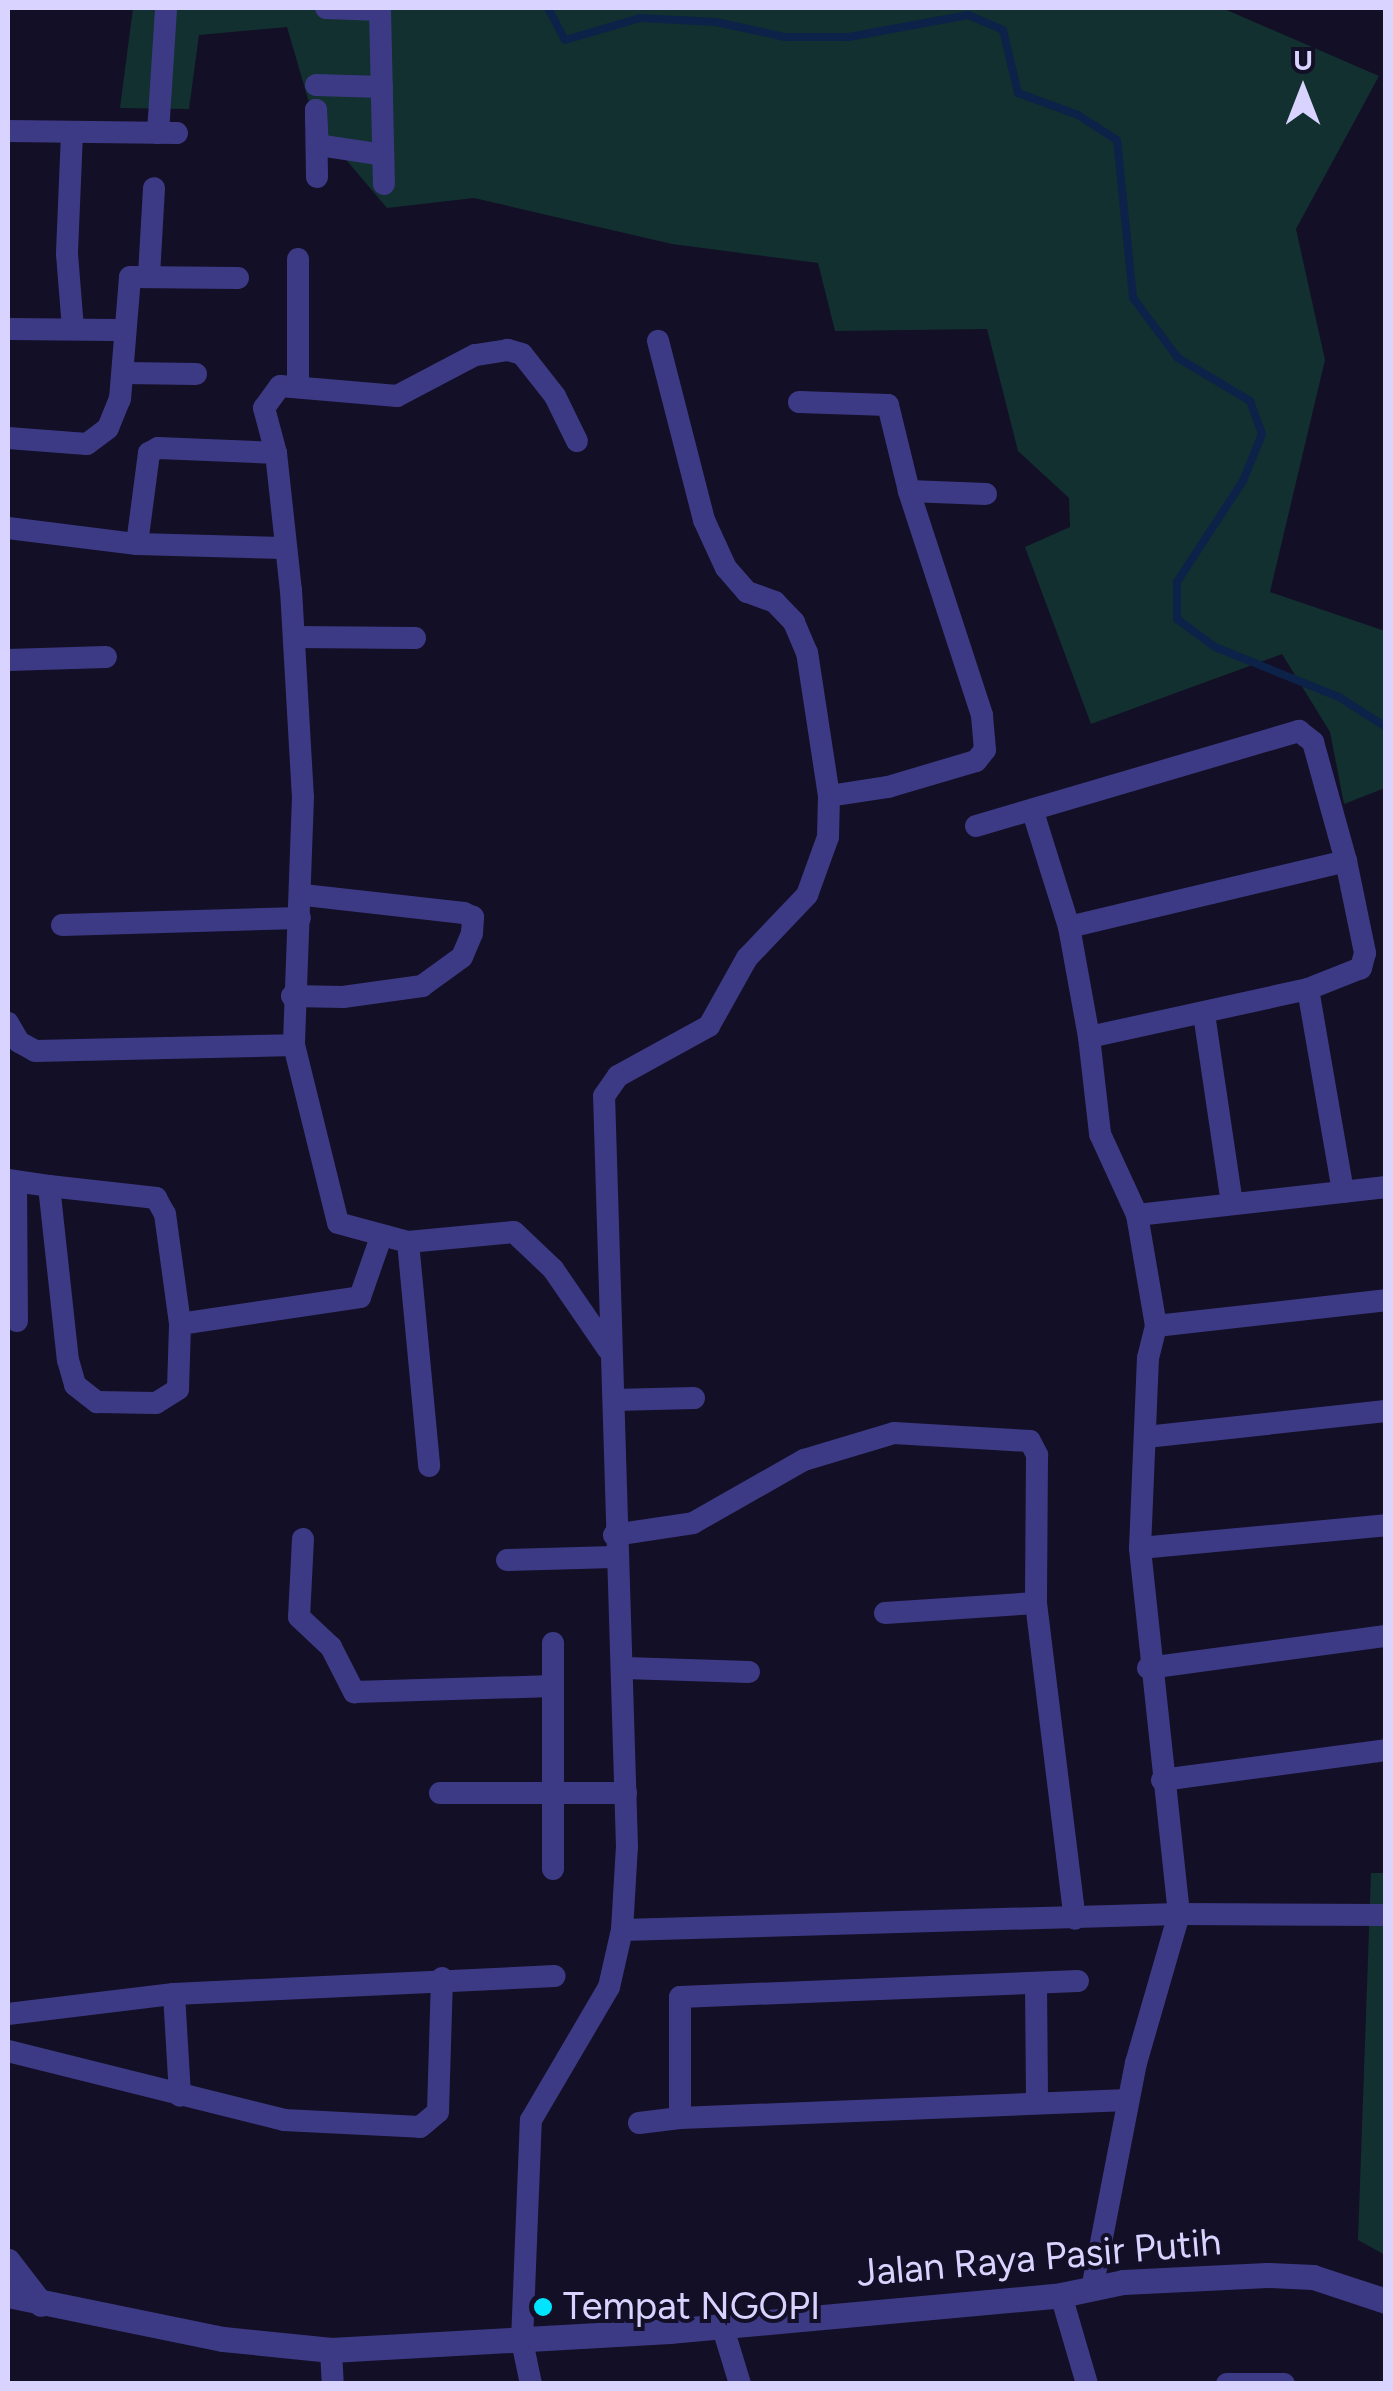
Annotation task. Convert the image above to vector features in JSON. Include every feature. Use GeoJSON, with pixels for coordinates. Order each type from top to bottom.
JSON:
{"type":"FeatureCollection","features":[{"type":"Feature","properties":{"kind":"street"},"geometry":{"type":"LineString","coordinates":[[8,131],[167,133],[166,8]]}},
{"type":"Feature","properties":{"kind":"street"},"geometry":{"type":"LineString","coordinates":[[326,8],[380,10],[384,184]]}},
{"type":"Feature","properties":{"kind":"street"},"geometry":{"type":"LineString","coordinates":[[316,84],[382,87]]}},
{"type":"Feature","properties":{"kind":"street"},"geometry":{"type":"LineString","coordinates":[[317,178],[316,110],[318,145],[383,156]]}},
{"type":"Feature","properties":{"kind":"street"},"geometry":{"type":"LineString","coordinates":[[72,134],[67,254],[73,329]]}},
{"type":"Feature","properties":{"kind":"street"},"geometry":{"type":"LineString","coordinates":[[149,275],[154,188]]}},
{"type":"Feature","properties":{"kind":"street"},"geometry":{"type":"LineString","coordinates":[[298,259],[298,385]]}},
{"type":"Feature","properties":{"kind":"street"},"geometry":{"type":"LineString","coordinates":[[8,438],[87,444],[108,428],[124,373],[130,277],[238,278]]}},
{"type":"Feature","properties":{"kind":"street"},"geometry":{"type":"LineString","coordinates":[[8,329],[114,330]]}},
{"type":"Feature","properties":{"kind":"street"},"geometry":{"type":"LineString","coordinates":[[531,2384],[522,2341],[532,2120],[609,1987],[622,1930],[625,1668],[614,1546],[607,1087],[709,1026],[730,999],[747,958],[818,876],[830,796],[808,653],[794,622],[775,602],[746,592],[726,568],[704,520],[658,341]]}},
{"type":"Feature","properties":{"kind":"street"},"geometry":{"type":"LineString","coordinates":[[578,441],[555,396],[522,354],[508,350],[474,355],[397,396],[358,398],[298,385],[268,393],[265,422],[276,453],[294,637],[302,907],[292,996],[294,1045],[338,1222],[408,1242],[514,1232],[553,1269],[608,1349]]}},
{"type":"Feature","properties":{"kind":"street"},"geometry":{"type":"LineString","coordinates":[[124,373],[196,374]]}},
{"type":"Feature","properties":{"kind":"street"},"geometry":{"type":"LineString","coordinates":[[798,402],[888,404],[909,491],[982,715],[985,750],[976,760],[906,782],[830,796]]}},
{"type":"Feature","properties":{"kind":"street"},"geometry":{"type":"LineString","coordinates":[[137,544],[149,453],[276,453]]}},
{"type":"Feature","properties":{"kind":"street"},"geometry":{"type":"LineString","coordinates":[[909,491],[986,494]]}},
{"type":"Feature","properties":{"kind":"street"},"geometry":{"type":"LineString","coordinates":[[8,528],[137,544],[284,548]]}},
{"type":"Feature","properties":{"kind":"street"},"geometry":{"type":"LineString","coordinates":[[294,637],[415,638]]}},
{"type":"Feature","properties":{"kind":"street"},"geometry":{"type":"LineString","coordinates":[[8,660],[106,657]]}},
{"type":"Feature","properties":{"kind":"street"},"geometry":{"type":"LineString","coordinates":[[976,826],[1299,731],[1313,742],[1346,860],[1366,963],[1308,989],[1090,1037]]}},
{"type":"Feature","properties":{"kind":"street"},"geometry":{"type":"LineString","coordinates":[[1033,812],[1068,927],[1090,1037],[1100,1134],[1137,1215],[1156,1326],[1148,1358],[1140,1548],[1148,1668],[1179,1914],[1128,2100],[1092,2290]]}},
{"type":"Feature","properties":{"kind":"street"},"geometry":{"type":"LineString","coordinates":[[1068,927],[1346,860]]}},
{"type":"Feature","properties":{"kind":"street"},"geometry":{"type":"LineString","coordinates":[[62,925],[302,907],[464,913],[472,918],[472,933],[462,957],[422,986],[343,997],[292,996]]}},
{"type":"Feature","properties":{"kind":"street"},"geometry":{"type":"LineString","coordinates":[[1308,989],[1342,1192]]}},
{"type":"Feature","properties":{"kind":"street"},"geometry":{"type":"LineString","coordinates":[[1204,1014],[1232,1204]]}},
{"type":"Feature","properties":{"kind":"street"},"geometry":{"type":"LineString","coordinates":[[8,1023],[19,1042],[35,1051],[294,1045]]}},
{"type":"Feature","properties":{"kind":"street"},"geometry":{"type":"LineString","coordinates":[[18,1321],[12,1181],[156,1198],[168,1230],[180,1324],[184,1372],[178,1389],[156,1403],[97,1402],[75,1385],[49,1186]]}},
{"type":"Feature","properties":{"kind":"street"},"geometry":{"type":"LineString","coordinates":[[1137,1215],[1386,1187]]}},
{"type":"Feature","properties":{"kind":"street"},"geometry":{"type":"LineString","coordinates":[[180,1324],[360,1297],[381,1237]]}},
{"type":"Feature","properties":{"kind":"street"},"geometry":{"type":"LineString","coordinates":[[408,1242],[429,1466]]}},
{"type":"Feature","properties":{"kind":"street"},"geometry":{"type":"LineString","coordinates":[[1156,1326],[1386,1300]]}},
{"type":"Feature","properties":{"kind":"street"},"geometry":{"type":"LineString","coordinates":[[614,1400],[694,1398]]}},
{"type":"Feature","properties":{"kind":"street"},"geometry":{"type":"LineString","coordinates":[[1146,1437],[1386,1411]]}},
{"type":"Feature","properties":{"kind":"street"},"geometry":{"type":"LineString","coordinates":[[507,1560],[614,1546],[693,1522],[804,1460],[894,1433],[1019,1437],[1030,1441],[1036,1455],[1036,1604],[1076,1918]]}},
{"type":"Feature","properties":{"kind":"street"},"geometry":{"type":"LineString","coordinates":[[1140,1548],[1386,1525]]}},
{"type":"Feature","properties":{"kind":"street"},"geometry":{"type":"LineString","coordinates":[[304,1539],[300,1617],[331,1648],[354,1692],[553,1686]]}},
{"type":"Feature","properties":{"kind":"street"},"geometry":{"type":"LineString","coordinates":[[885,1613],[1036,1604]]}},
{"type":"Feature","properties":{"kind":"street"},"geometry":{"type":"LineString","coordinates":[[1148,1668],[1386,1636]]}},
{"type":"Feature","properties":{"kind":"street"},"geometry":{"type":"LineString","coordinates":[[553,1643],[558,1794],[553,1869]]}},
{"type":"Feature","properties":{"kind":"street"},"geometry":{"type":"LineString","coordinates":[[625,1668],[748,1672]]}},
{"type":"Feature","properties":{"kind":"street"},"geometry":{"type":"LineString","coordinates":[[1162,1780],[1386,1750]]}},
{"type":"Feature","properties":{"kind":"street"},"geometry":{"type":"LineString","coordinates":[[440,1793],[626,1793]]}},
{"type":"Feature","properties":{"kind":"street"},"geometry":{"type":"LineString","coordinates":[[622,1930],[1179,1914],[1386,1915]]}},
{"type":"Feature","properties":{"kind":"street"},"geometry":{"type":"LineString","coordinates":[[8,2014],[174,1994],[442,1978],[556,1976]]}},
{"type":"Feature","properties":{"kind":"street"},"geometry":{"type":"LineString","coordinates":[[8,2051],[284,2120],[420,2127],[432,2122],[438,2112],[442,1978]]}},
{"type":"Feature","properties":{"kind":"street"},"geometry":{"type":"LineString","coordinates":[[680,2118],[680,1997],[1078,1982]]}},
{"type":"Feature","properties":{"kind":"street"},"geometry":{"type":"LineString","coordinates":[[1036,1984],[1036,2102]]}},
{"type":"Feature","properties":{"kind":"street"},"geometry":{"type":"LineString","coordinates":[[174,1994],[180,2096]]}},
{"type":"Feature","properties":{"kind":"street"},"geometry":{"type":"LineString","coordinates":[[639,2123],[680,2118],[1128,2100]]}},
{"type":"Feature","properties":{"kind":"street"},"geometry":{"type":"LineString","coordinates":[[8,2260],[41,2304]]}},
{"type":"Feature","properties":{"kind":"street","name":"Jalan Raya Pasir Putih"},"geometry":{"type":"LineString","coordinates":[[8,2295],[254,2344],[331,2350],[722,2326],[1267,2275],[1313,2277],[1386,2301]]}},
{"type":"Feature","properties":{"kind":"street"},"geometry":{"type":"LineString","coordinates":[[1060,2295],[1087,2384]]}},
{"type":"Feature","properties":{"kind":"street"},"geometry":{"type":"LineString","coordinates":[[722,2326],[740,2384]]}},
{"type":"Feature","properties":{"kind":"street"},"geometry":{"type":"LineString","coordinates":[[331,2350],[333,2384]]}},
{"type":"Feature","properties":{"kind":"street"},"geometry":{"type":"LineString","coordinates":[[1228,2384],[1284,2384]]}},
{"type":"Feature","properties":{"kind":"green space"},"geometry":{"type":"Polygon","coordinates":[[[133,8],[1222,8],[1379,76],[1296,229],[1325,360],[1270,592],[1385,631],[1385,788],[1344,804],[1330,732],[1282,654],[1091,724],[1025,547],[1070,527],[1069,498],[1018,451],[987,329],[835,331],[818,263],[672,244],[474,198],[387,208],[315,123],[287,27],[199,35],[189,109],[120,108],[133,8]]]}},
{"type":"Feature","properties":{"kind":"green space"},"geometry":{"type":"Polygon","coordinates":[[[1371,1873],[1385,1873],[1385,2255],[1358,2240],[1371,1873]]]}},
{"type":"Feature","properties":{"kind":"waterway"},"geometry":{"type":"LineString","coordinates":[[548,8],[565,40],[640,18],[716,22],[785,37],[849,37],[968,15],[1003,30],[1018,93],[1078,115],[1117,140],[1133,298],[1178,358],[1250,401],[1262,434],[1243,481],[1177,582],[1177,619],[1215,647],[1339,697],[1386,727]]}},
{"type":"Feature","properties":{"kind":"place","name":"Tempat NGOPI"},"geometry":{"type":"Point","coordinates":[543,2307]}}]}
